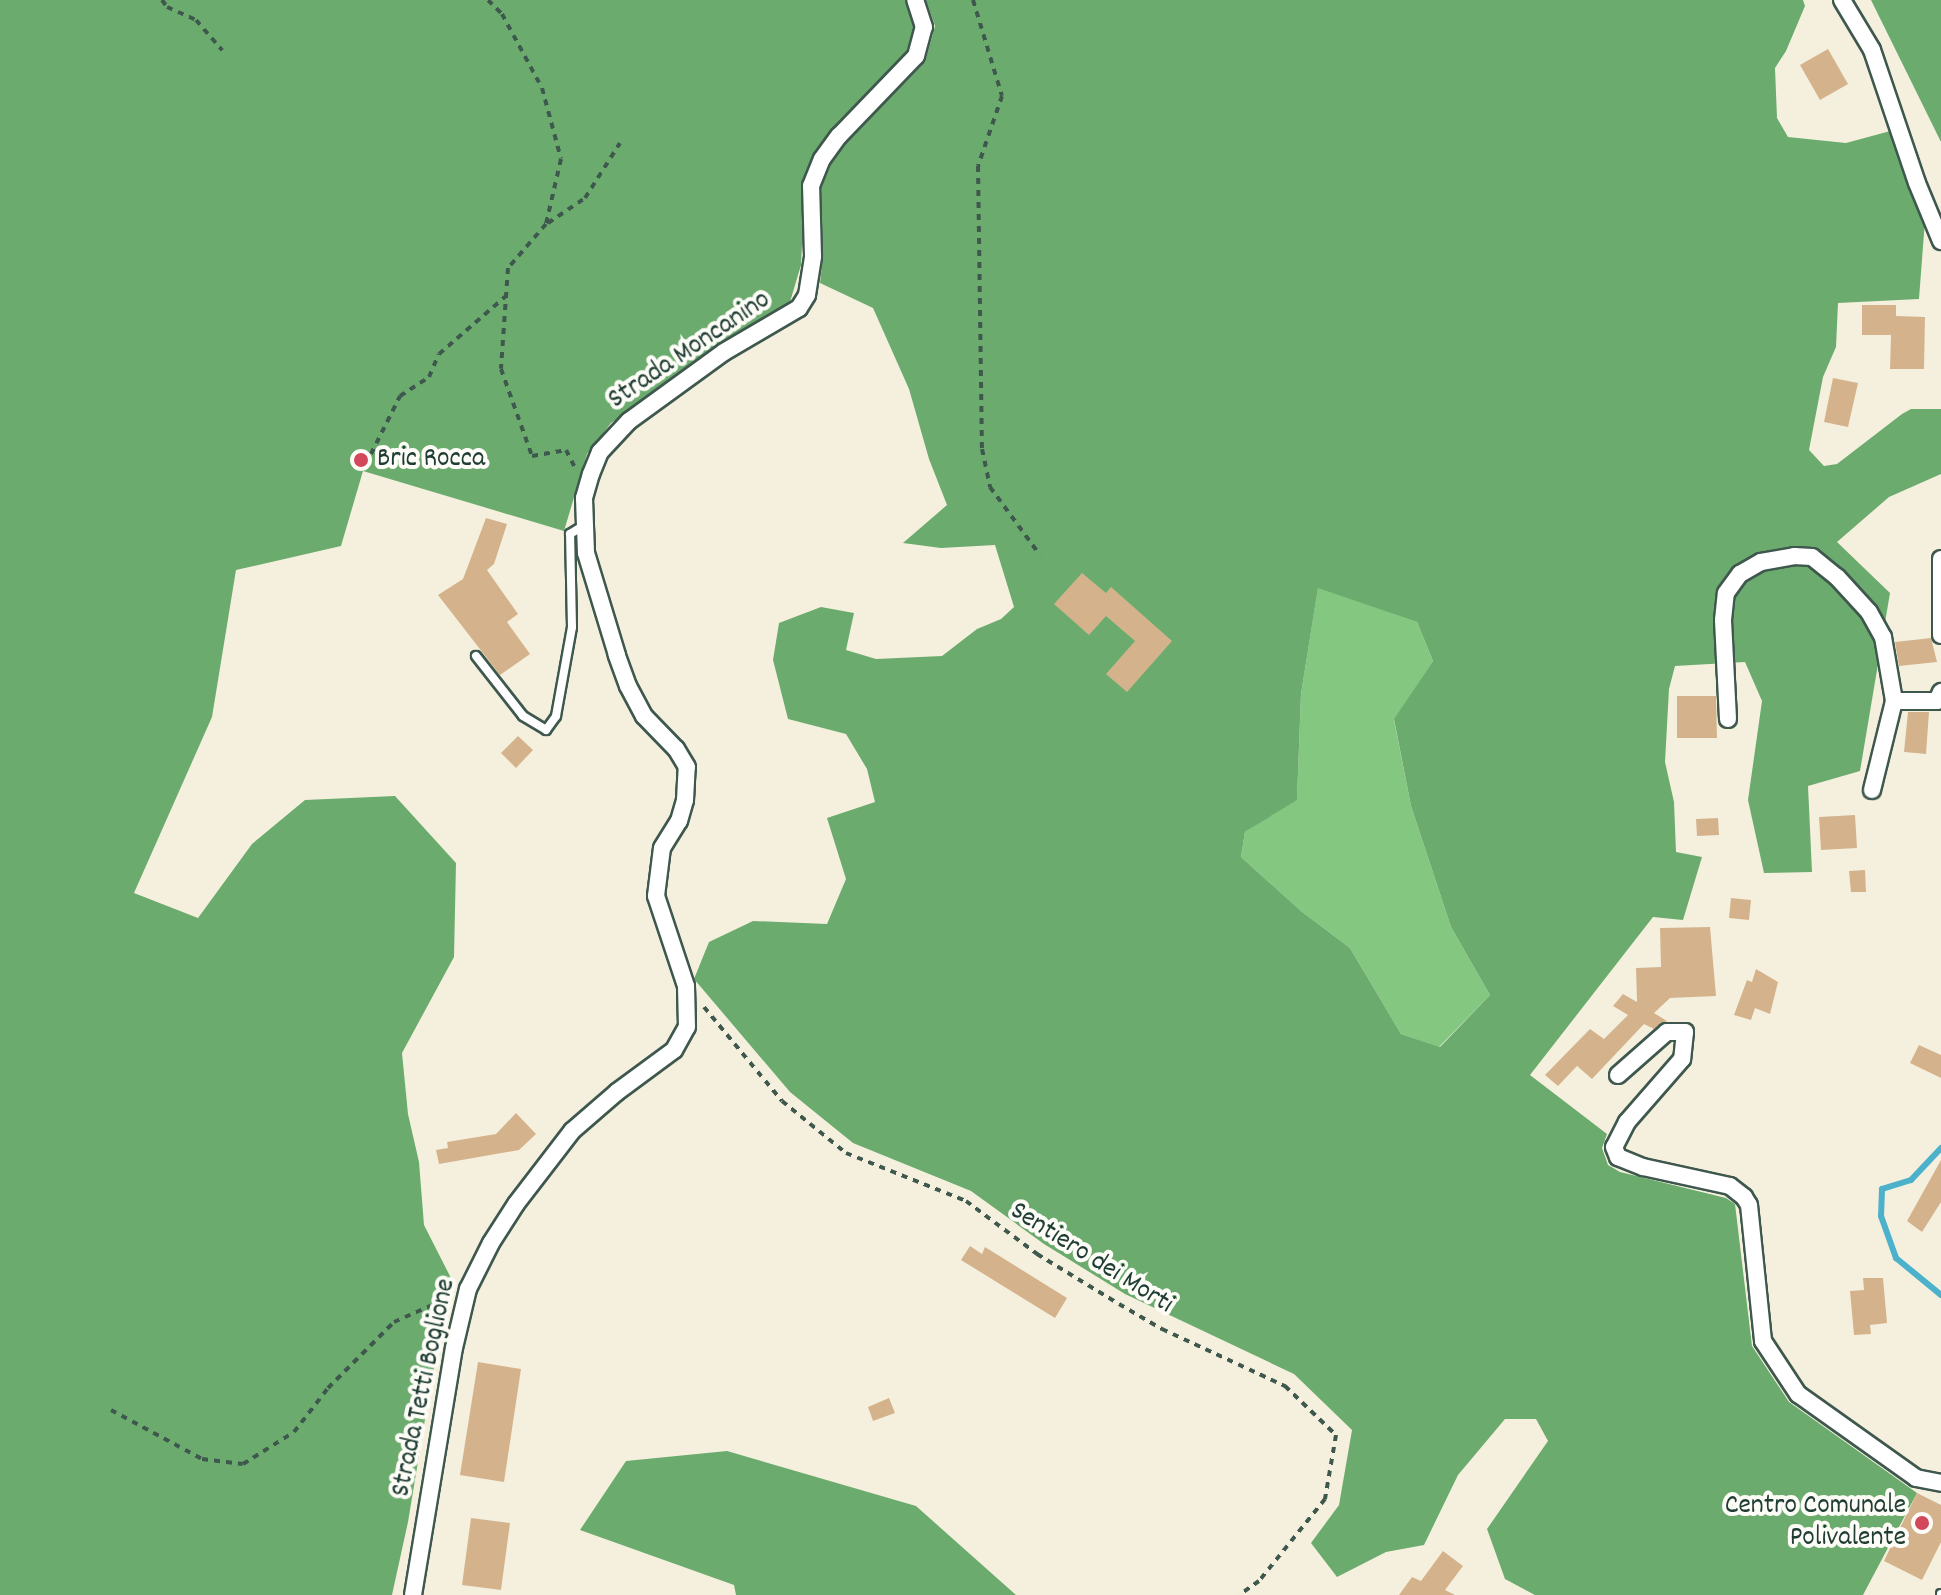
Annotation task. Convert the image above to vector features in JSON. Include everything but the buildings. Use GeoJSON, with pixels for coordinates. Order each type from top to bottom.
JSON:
{"type":"FeatureCollection","features":[{"type":"Feature","properties":{"kind":"street","name":"Strada Moncanino"},"geometry":{"type":"LineString","coordinates":[[686,986],[656,896],[662,848],[679,821],[685,800],[687,767],[676,749],[644,716],[628,686],[586,553],[583,526],[587,489],[600,452],[612,436],[724,352],[799,308],[807,295],[813,256],[811,186],[822,159],[839,136],[916,56],[924,27],[915,0]]}},
{"type":"Feature","properties":{"kind":"street"},"geometry":{"type":"LineString","coordinates":[[1842,0],[1872,50],[1917,183],[1941,241]]}},
{"type":"Feature","properties":{"kind":"street"},"geometry":{"type":"LineString","coordinates":[[1728,719],[1723,620],[1726,593],[1740,574],[1761,562],[1794,556],[1812,557],[1837,577],[1869,612],[1883,637],[1894,701],[1872,790]]}},
{"type":"Feature","properties":{"kind":"street"},"geometry":{"type":"LineString","coordinates":[[1941,559],[1941,635]]}},
{"type":"Feature","properties":{"kind":"street"},"geometry":{"type":"LineString","coordinates":[[1894,701],[1937,701],[1941,692]]}},
{"type":"Feature","properties":{"kind":"street","name":"Strada Tetti Boglione"},"geometry":{"type":"LineString","coordinates":[[413,1595],[447,1391],[468,1289],[491,1243],[516,1204],[572,1131],[683,1040],[688,1015],[686,986]]}},
{"type":"Feature","properties":{"kind":"street"},"geometry":{"type":"LineString","coordinates":[[1618,1075],[1667,1032],[1685,1032],[1686,1051],[1682,1059],[1627,1122],[1614,1147],[1618,1157],[1643,1167],[1730,1186],[1744,1197],[1749,1205],[1763,1341],[1798,1394],[1916,1478],[1941,1483]]}},
{"type":"Feature","properties":{"kind":"lane"},"geometry":{"type":"LineString","coordinates":[[476,656],[523,716],[546,730],[556,716],[572,627],[570,534],[583,526]]}},
{"type":"Feature","properties":{"kind":"path"},"geometry":{"type":"LineString","coordinates":[[162,0],[167,7],[196,20],[222,50]]}},
{"type":"Feature","properties":{"kind":"path"},"geometry":{"type":"LineString","coordinates":[[488,0],[502,14],[542,88],[561,159],[546,224]]}},
{"type":"Feature","properties":{"kind":"path"},"geometry":{"type":"LineString","coordinates":[[973,0],[1002,96],[978,166],[982,449],[990,487],[1040,555]]}},
{"type":"Feature","properties":{"kind":"path"},"geometry":{"type":"LineString","coordinates":[[587,489],[566,450],[532,456],[501,369],[508,268],[546,224],[585,198],[620,143]]}},
{"type":"Feature","properties":{"kind":"path"},"geometry":{"type":"LineString","coordinates":[[371,454],[400,396],[429,377],[439,354],[506,296]]}},
{"type":"Feature","properties":{"kind":"path","name":"Sentiero dei Morti"},"geometry":{"type":"LineString","coordinates":[[686,986],[782,1101],[846,1153],[966,1201],[1037,1254],[1162,1329],[1285,1386],[1336,1435],[1325,1499],[1259,1581],[1239,1595]]}},
{"type":"Feature","properties":{"kind":"path"},"geometry":{"type":"LineString","coordinates":[[111,1410],[202,1459],[243,1464],[294,1432],[328,1388],[394,1322],[468,1289]]}},
{"type":"Feature","properties":{"kind":"green space"},"geometry":{"type":"Polygon","coordinates":[[[0,0],[905,0],[918,23],[914,47],[805,183],[801,265],[790,302],[611,423],[587,454],[564,531],[363,471],[341,546],[236,570],[212,717],[134,893],[198,918],[252,844],[305,800],[395,796],[456,863],[454,957],[402,1053],[408,1114],[419,1162],[424,1225],[454,1284],[432,1377],[408,1522],[392,1595],[0,1595],[0,0]]]}},
{"type":"Feature","properties":{"kind":"green space"},"geometry":{"type":"Polygon","coordinates":[[[926,0],[1803,0],[1805,6],[1786,51],[1775,68],[1777,118],[1788,137],[1846,143],[1894,130],[1925,220],[1919,299],[1838,303],[1836,347],[1823,377],[1809,450],[1824,466],[1837,464],[1911,409],[1941,409],[1941,474],[1889,497],[1837,542],[1890,593],[1860,771],[1808,786],[1812,872],[1764,873],[1748,800],[1762,701],[1745,662],[1675,666],[1669,689],[1665,762],[1674,802],[1676,852],[1702,857],[1683,920],[1653,917],[1530,1075],[1607,1134],[1602,1148],[1608,1165],[1620,1172],[1726,1198],[1735,1204],[1752,1346],[1789,1402],[1917,1493],[1863,1595],[1535,1595],[1505,1579],[1487,1529],[1548,1441],[1536,1419],[1505,1419],[1458,1475],[1424,1545],[1386,1552],[1337,1577],[1311,1543],[1339,1505],[1352,1430],[1294,1374],[1125,1294],[1044,1244],[971,1191],[853,1143],[790,1092],[694,979],[709,942],[753,921],[827,924],[846,879],[827,818],[875,802],[867,769],[846,734],[788,719],[773,660],[779,623],[821,607],[854,613],[846,650],[876,659],[942,656],[977,629],[1001,619],[1014,607],[995,545],[941,548],[903,543],[947,505],[929,459],[909,389],[873,308],[820,283],[823,256],[821,188],[831,164],[847,142],[925,62],[935,26],[926,0]],[[1318,588],[1301,694],[1297,800],[1245,832],[1241,857],[1301,911],[1350,948],[1401,1034],[1440,1047],[1490,995],[1451,927],[1411,806],[1394,719],[1433,661],[1417,622],[1318,588]]]}},
{"type":"Feature","properties":{"kind":"green space"},"geometry":{"type":"Polygon","coordinates":[[[1871,0],[1941,0],[1941,142],[1871,0]]]}},
{"type":"Feature","properties":{"kind":"green space"},"geometry":{"type":"Polygon","coordinates":[[[1318,587],[1417,622],[1433,661],[1394,720],[1411,806],[1451,927],[1490,995],[1439,1047],[1401,1034],[1350,948],[1301,911],[1241,857],[1245,832],[1297,799],[1301,694],[1318,587]]]}},
{"type":"Feature","properties":{"kind":"green space"},"geometry":{"type":"Polygon","coordinates":[[[727,1451],[916,1506],[1016,1595],[736,1595],[734,1585],[580,1530],[626,1461],[727,1451]]]}},
{"type":"Feature","properties":{"kind":"waterway"},"geometry":{"type":"LineString","coordinates":[[1941,1148],[1911,1180],[1882,1189],[1881,1216],[1896,1258],[1941,1295]]}},
{"type":"Feature","properties":{"kind":"place","name":"Bric Rocca"},"geometry":{"type":"Point","coordinates":[361,460]}},
{"type":"Feature","properties":{"kind":"place","name":"Centro Comunale Polivalente"},"geometry":{"type":"Point","coordinates":[1922,1523]}}]}
